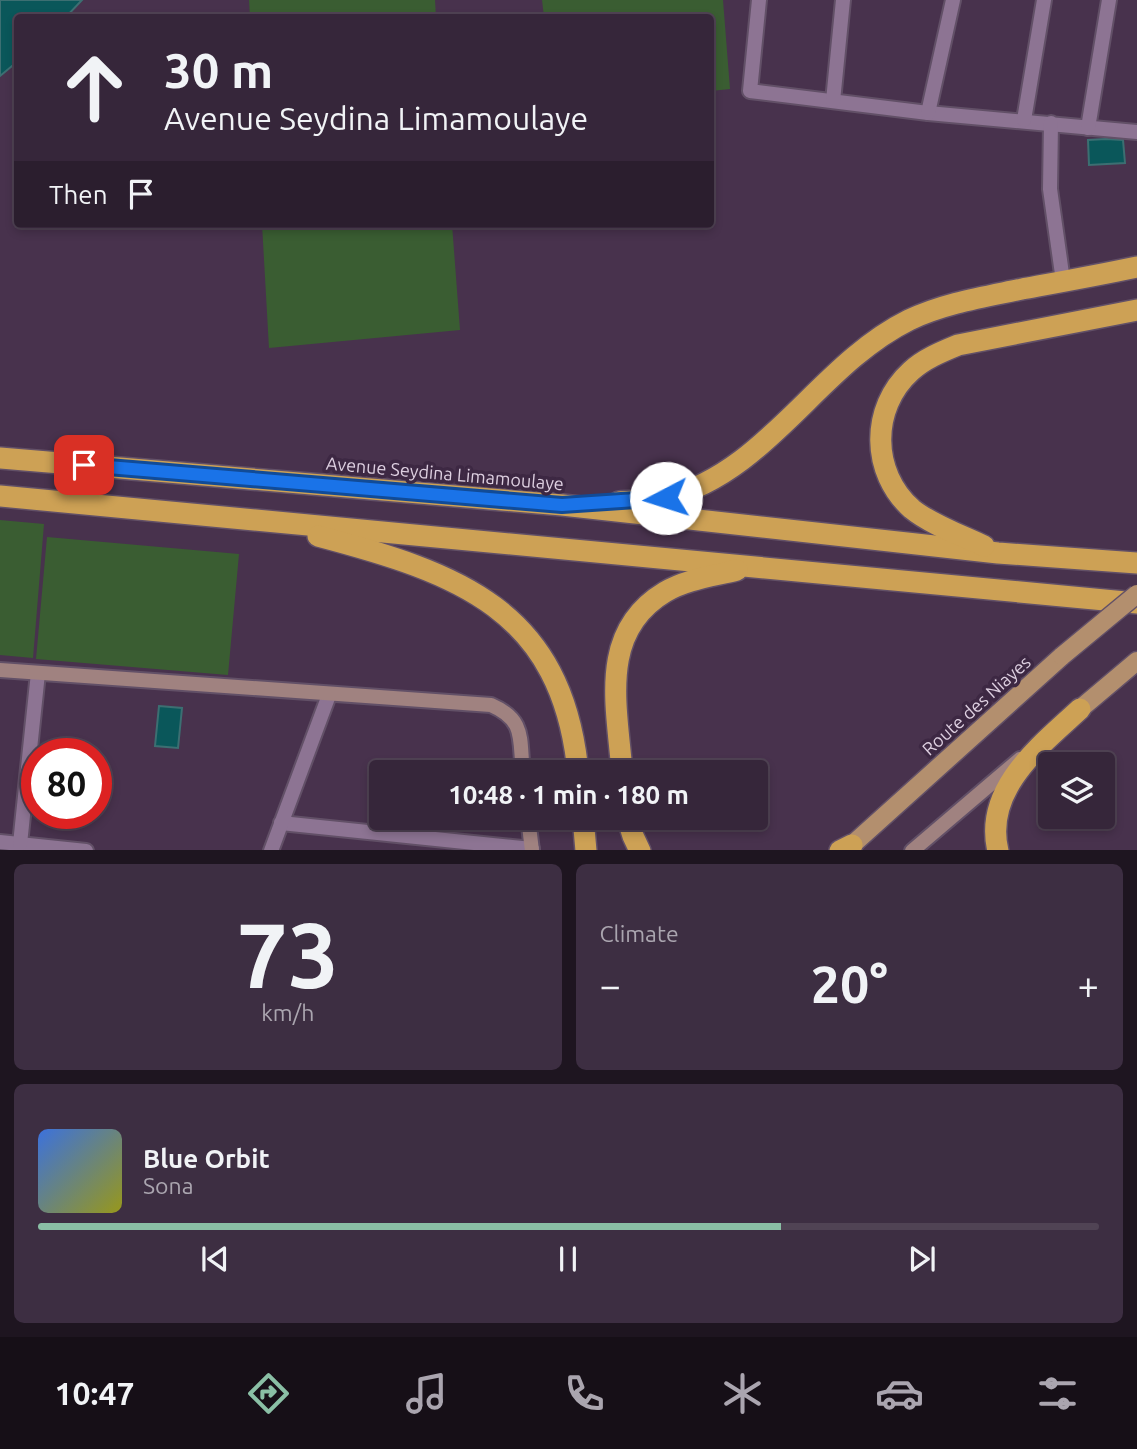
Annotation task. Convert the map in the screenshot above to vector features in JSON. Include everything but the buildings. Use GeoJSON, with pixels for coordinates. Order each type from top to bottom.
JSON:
{"type":"FeatureCollection","features":[{"type":"Feature","properties":{"kind":"highway"},"geometry":{"type":"LineString","coordinates":[[562,505],[666,498],[721,474],[749,455],[841,367],[871,343],[908,321],[942,307],[1137,267]]}},
{"type":"Feature","properties":{"kind":"highway"},"geometry":{"type":"LineString","coordinates":[[999,553],[913,510],[892,485],[883,466],[880,440],[883,413],[894,391],[911,371],[937,354],[958,345],[1137,310]]}},
{"type":"Feature","properties":{"kind":"highway","name":"Avenue Seydina Limamoulaye"},"geometry":{"type":"LineString","coordinates":[[0,458],[562,505],[999,553],[1137,563]]}},
{"type":"Feature","properties":{"kind":"highway"},"geometry":{"type":"LineString","coordinates":[[0,496],[1137,603]]}},
{"type":"Feature","properties":{"kind":"highway"},"geometry":{"type":"LineString","coordinates":[[262,521],[372,550],[420,567],[462,585],[499,609],[531,639],[550,668],[567,710],[576,760]]}},
{"type":"Feature","properties":{"kind":"highway"},"geometry":{"type":"LineString","coordinates":[[621,760],[615,678],[619,652],[633,619],[666,591],[687,582],[753,566]]}},
{"type":"Feature","properties":{"kind":"highway"},"geometry":{"type":"LineString","coordinates":[[998,850],[998,818],[1010,782],[1027,758],[1080,709]]}},
{"type":"Feature","properties":{"kind":"highway"},"geometry":{"type":"LineString","coordinates":[[584,830],[586,850]]}},
{"type":"Feature","properties":{"kind":"highway"},"geometry":{"type":"LineString","coordinates":[[631,830],[640,850]]}},
{"type":"Feature","properties":{"kind":"main road","name":"Route des Niayes"},"geometry":{"type":"LineString","coordinates":[[846,849],[1062,656],[1137,594]]}},
{"type":"Feature","properties":{"kind":"main road"},"geometry":{"type":"LineString","coordinates":[[1080,709],[1130,667]]}},
{"type":"Feature","properties":{"kind":"street"},"geometry":{"type":"LineString","coordinates":[[759,0],[750,91],[928,113],[1137,132]]}},
{"type":"Feature","properties":{"kind":"street"},"geometry":{"type":"LineString","coordinates":[[833,102],[843,0]]}},
{"type":"Feature","properties":{"kind":"street"},"geometry":{"type":"LineString","coordinates":[[928,113],[953,0]]}},
{"type":"Feature","properties":{"kind":"street"},"geometry":{"type":"LineString","coordinates":[[1024,120],[1044,0]]}},
{"type":"Feature","properties":{"kind":"street"},"geometry":{"type":"LineString","coordinates":[[1088,128],[1109,0]]}},
{"type":"Feature","properties":{"kind":"street"},"geometry":{"type":"LineString","coordinates":[[1051,123],[1050,189],[1063,281]]}},
{"type":"Feature","properties":{"kind":"street"},"geometry":{"type":"LineString","coordinates":[[0,670],[491,705],[506,712],[517,723],[522,760]]}},
{"type":"Feature","properties":{"kind":"street"},"geometry":{"type":"LineString","coordinates":[[20,844],[38,673]]}},
{"type":"Feature","properties":{"kind":"street"},"geometry":{"type":"LineString","coordinates":[[271,850],[329,695]]}},
{"type":"Feature","properties":{"kind":"street"},"geometry":{"type":"LineString","coordinates":[[912,850],[1080,709]]}},
{"type":"Feature","properties":{"kind":"street"},"geometry":{"type":"LineString","coordinates":[[281,823],[532,850],[530,830]]}},
{"type":"Feature","properties":{"kind":"street"},"geometry":{"type":"LineString","coordinates":[[0,842],[86,850]]}},
{"type":"Feature","properties":{"kind":"green space"},"geometry":{"type":"Polygon","coordinates":[[[249,0],[435,0],[436,14],[250,14],[249,0]]]}},
{"type":"Feature","properties":{"kind":"green space"},"geometry":{"type":"Polygon","coordinates":[[[542,0],[723,0],[730,89],[714,91],[714,14],[544,14],[542,0]]]}},
{"type":"Feature","properties":{"kind":"green space"},"geometry":{"type":"Polygon","coordinates":[[[262,228],[452,228],[460,330],[269,348],[262,228]]]}},
{"type":"Feature","properties":{"kind":"green space"},"geometry":{"type":"Polygon","coordinates":[[[0,520],[44,524],[33,658],[0,655],[0,520]]]}},
{"type":"Feature","properties":{"kind":"green space"},"geometry":{"type":"Polygon","coordinates":[[[47,537],[239,554],[228,675],[36,659],[47,537]]]}},
{"type":"Feature","properties":{"kind":"route"},"geometry":{"type":"LineString","coordinates":[[84,465],[562,505],[666,498]]}}]}
